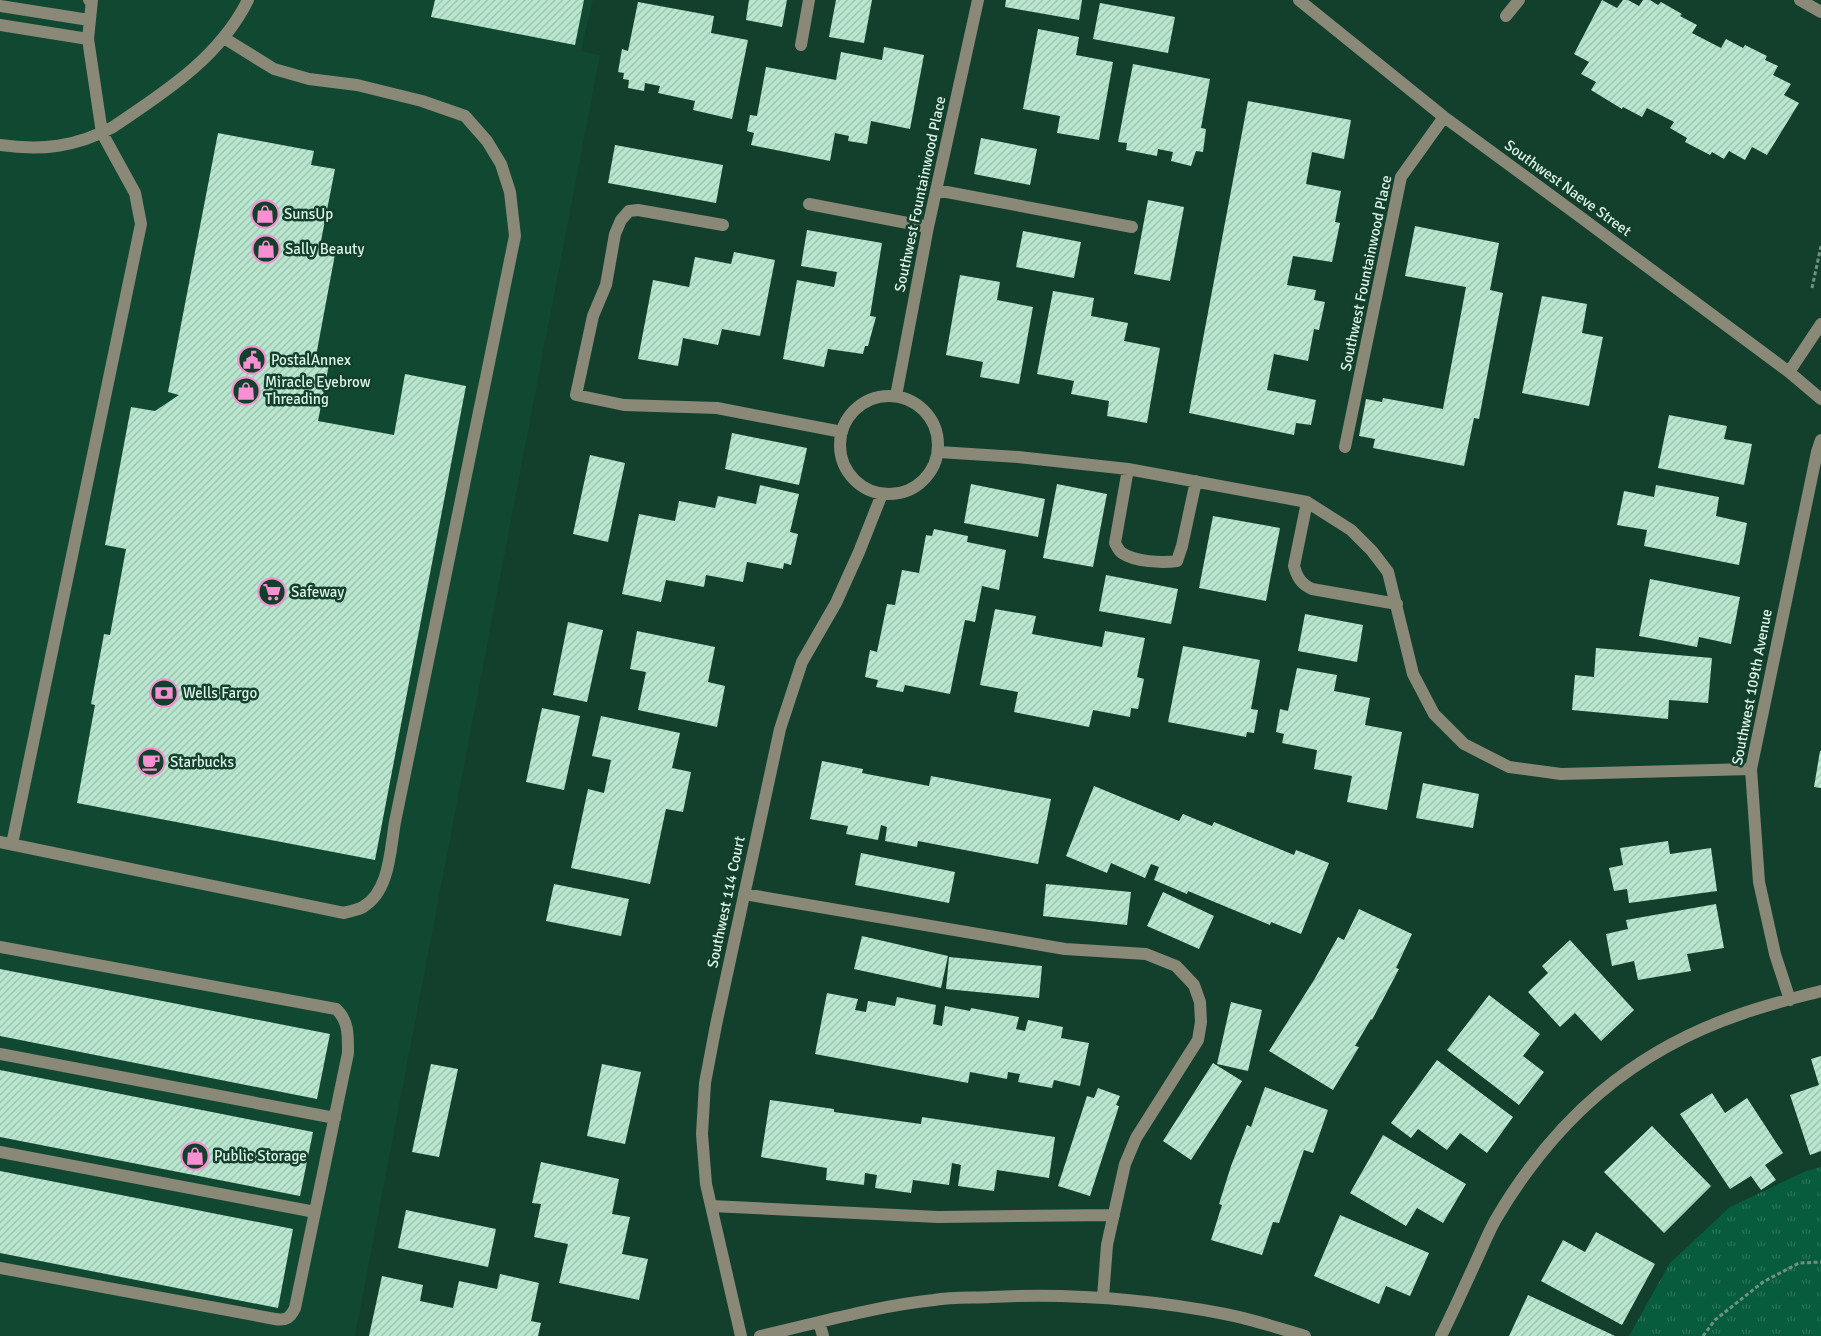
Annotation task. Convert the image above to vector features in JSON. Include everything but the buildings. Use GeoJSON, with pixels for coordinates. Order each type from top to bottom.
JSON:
{"type":"FeatureCollection","features":[{"type":"Feature","properties":{"kind":"street"},"geometry":{"type":"LineString","coordinates":[[90,0],[88,39],[102,133],[135,193],[141,224],[6,843],[344,913],[363,907],[377,893],[385,878],[515,236],[510,192],[501,164],[487,141],[465,116],[422,101],[357,85],[309,79],[274,69],[224,38]]}},
{"type":"Feature","properties":{"kind":"street"},"geometry":{"type":"LineString","coordinates":[[0,145],[34,148],[62,146],[102,133],[113,127],[179,82],[202,63],[224,38],[241,14],[248,0]]}},
{"type":"Feature","properties":{"kind":"street"},"geometry":{"type":"LineString","coordinates":[[801,45],[809,0]]}},
{"type":"Feature","properties":{"kind":"street","name":"Southwest Fountainwood Place"},"geometry":{"type":"LineString","coordinates":[[896,396],[928,227],[978,0]]}},
{"type":"Feature","properties":{"kind":"street","name":"Southwest Naeve Street"},"geometry":{"type":"LineString","coordinates":[[1299,0],[1444,117],[1789,372],[1821,399]]}},
{"type":"Feature","properties":{"kind":"street"},"geometry":{"type":"LineString","coordinates":[[1506,16],[1519,0]]}},
{"type":"Feature","properties":{"kind":"street"},"geometry":{"type":"LineString","coordinates":[[1800,0],[1821,12]]}},
{"type":"Feature","properties":{"kind":"street"},"geometry":{"type":"LineString","coordinates":[[0,6],[89,20]]}},
{"type":"Feature","properties":{"kind":"street"},"geometry":{"type":"LineString","coordinates":[[0,25],[88,39]]}},
{"type":"Feature","properties":{"kind":"street","name":"Southwest Fountainwood Place"},"geometry":{"type":"LineString","coordinates":[[1345,447],[1401,176],[1444,117]]}},
{"type":"Feature","properties":{"kind":"street"},"geometry":{"type":"LineString","coordinates":[[936,190],[1132,227]]}},
{"type":"Feature","properties":{"kind":"street"},"geometry":{"type":"LineString","coordinates":[[809,204],[928,227]]}},
{"type":"Feature","properties":{"kind":"street"},"geometry":{"type":"LineString","coordinates":[[723,225],[638,210],[629,212],[625,216],[615,234],[606,285],[593,316],[576,395],[624,406],[717,408],[842,432]]}},
{"type":"Feature","properties":{"kind":"street"},"geometry":{"type":"LineString","coordinates":[[1789,372],[1821,324]]}},
{"type":"Feature","properties":{"kind":"street"},"geometry":{"type":"LineString","coordinates":[[877,396],[896,396],[915,402],[929,415],[938,432],[939,452],[932,470],[919,484],[902,492],[882,494],[864,487],[850,474],[842,457],[840,438],[847,419],[860,405],[877,396]]}},
{"type":"Feature","properties":{"kind":"street","name":"Southwest 109th Avenue"},"geometry":{"type":"LineString","coordinates":[[1790,1000],[1775,954],[1759,882],[1751,768],[1821,440]]}},
{"type":"Feature","properties":{"kind":"street"},"geometry":{"type":"LineString","coordinates":[[939,452],[1076,462],[1128,469],[1306,502],[1351,530],[1372,551],[1388,572],[1413,674],[1434,714],[1464,744],[1509,767],[1562,774],[1751,768]]}},
{"type":"Feature","properties":{"kind":"street"},"geometry":{"type":"LineString","coordinates":[[1128,469],[1115,544],[1120,553],[1133,558],[1163,563],[1177,561],[1196,481]]}},
{"type":"Feature","properties":{"kind":"street","name":"Southwest 114 Court"},"geometry":{"type":"LineString","coordinates":[[741,1336],[706,1184],[702,1134],[705,1083],[714,1033],[780,729],[802,662],[836,604],[860,552],[882,494]]}},
{"type":"Feature","properties":{"kind":"street"},"geometry":{"type":"LineString","coordinates":[[1306,502],[1294,566],[1297,575],[1304,585],[1312,589],[1397,604]]}},
{"type":"Feature","properties":{"kind":"street"},"geometry":{"type":"LineString","coordinates":[[744,894],[1065,949],[1146,954],[1176,966],[1194,985],[1200,1002],[1201,1022],[1198,1040],[1136,1138],[1125,1164],[1107,1245],[1102,1297]]}},
{"type":"Feature","properties":{"kind":"street"},"geometry":{"type":"LineString","coordinates":[[0,947],[336,1009],[344,1016],[348,1031],[348,1053],[295,1308],[291,1316],[284,1320],[0,1268]]}},
{"type":"Feature","properties":{"kind":"street"},"geometry":{"type":"LineString","coordinates":[[1441,1336],[1495,1220],[1531,1167],[1563,1127],[1587,1103],[1645,1059],[1688,1036],[1744,1013],[1821,991]]}},
{"type":"Feature","properties":{"kind":"street"},"geometry":{"type":"LineString","coordinates":[[0,1054],[334,1118]]}},
{"type":"Feature","properties":{"kind":"street"},"geometry":{"type":"LineString","coordinates":[[0,1152],[315,1212]]}},
{"type":"Feature","properties":{"kind":"street"},"geometry":{"type":"LineString","coordinates":[[710,1206],[938,1217],[1114,1216]]}},
{"type":"Feature","properties":{"kind":"street"},"geometry":{"type":"LineString","coordinates":[[760,1336],[853,1314],[935,1300],[1019,1296],[1102,1297],[1144,1301],[1225,1314],[1305,1336]]}},
{"type":"Feature","properties":{"kind":"street"},"geometry":{"type":"LineString","coordinates":[[819,1322],[823,1336]]}},
{"type":"Feature","properties":{"kind":"path"},"geometry":{"type":"LineString","coordinates":[[1812,288],[1821,246]]}},
{"type":"Feature","properties":{"kind":"path"},"geometry":{"type":"LineString","coordinates":[[1704,1336],[1715,1320],[1763,1282],[1799,1264],[1821,1262]]}},
{"type":"Feature","properties":{"kind":"shaded area"},"geometry":{"type":"Polygon","coordinates":[[[0,0],[593,0],[581,51],[600,55],[355,1336],[0,1336],[0,0]]]}},
{"type":"Feature","properties":{"kind":"green space"},"geometry":{"type":"Polygon","coordinates":[[[1821,1167],[1821,1336],[1629,1336],[1670,1263],[1730,1207],[1806,1171],[1821,1167]]]}},
{"type":"Feature","properties":{"kind":"place","name":"SunsUp"},"geometry":{"type":"Point","coordinates":[265,214]}},
{"type":"Feature","properties":{"kind":"place","name":"Sally Beauty"},"geometry":{"type":"Point","coordinates":[266,249]}},
{"type":"Feature","properties":{"kind":"place","name":"PostalAnnex"},"geometry":{"type":"Point","coordinates":[252,360]}},
{"type":"Feature","properties":{"kind":"place","name":"Miracle Eyebrow Threading"},"geometry":{"type":"Point","coordinates":[246,391]}},
{"type":"Feature","properties":{"kind":"place","name":"Safeway"},"geometry":{"type":"Point","coordinates":[272,592]}},
{"type":"Feature","properties":{"kind":"place","name":"Wells Fargo"},"geometry":{"type":"Point","coordinates":[164,693]}},
{"type":"Feature","properties":{"kind":"place","name":"Starbucks"},"geometry":{"type":"Point","coordinates":[151,762]}},
{"type":"Feature","properties":{"kind":"place","name":"Public Storage"},"geometry":{"type":"Point","coordinates":[195,1156]}}]}
